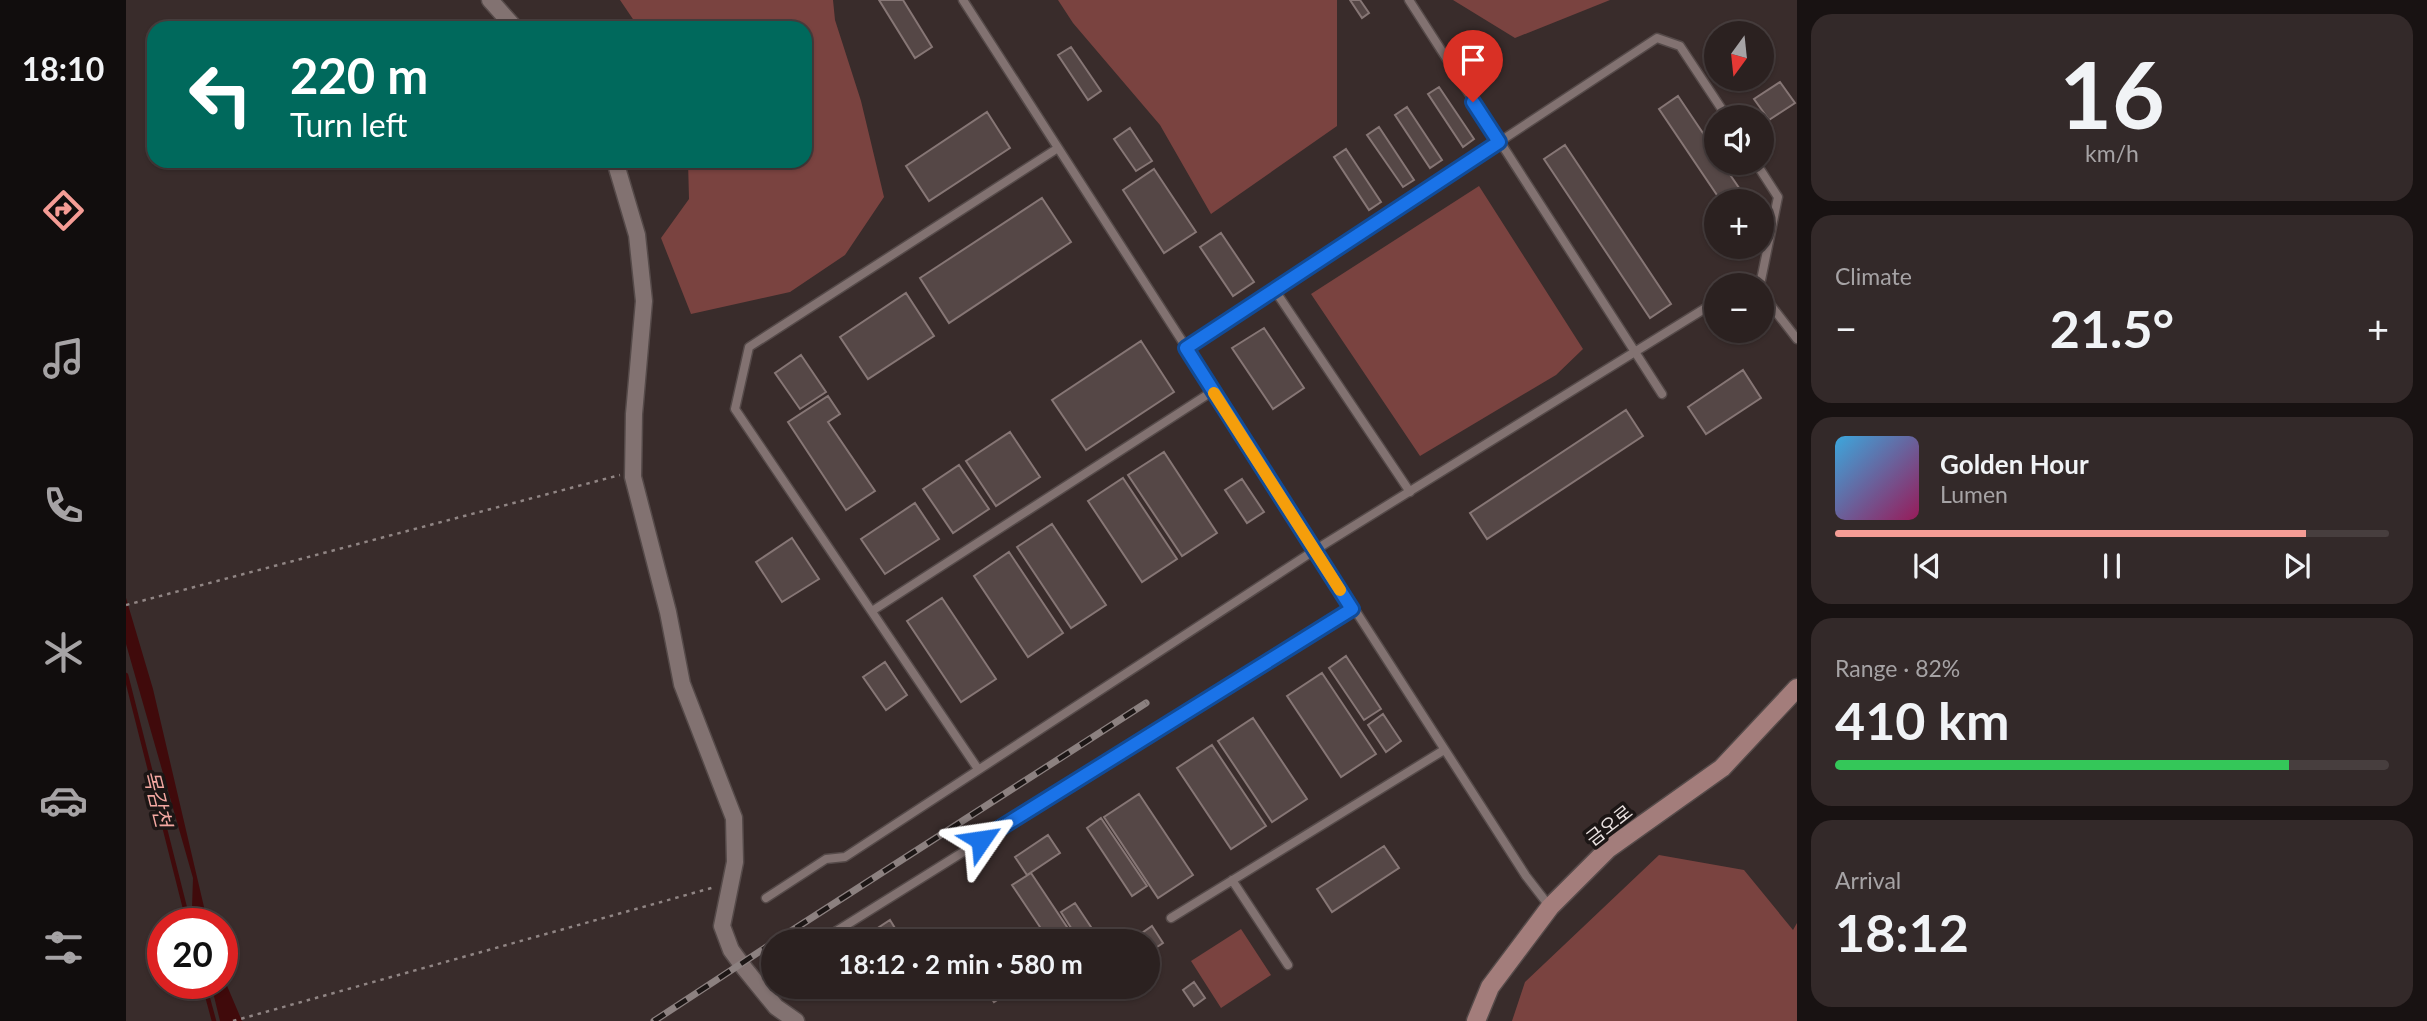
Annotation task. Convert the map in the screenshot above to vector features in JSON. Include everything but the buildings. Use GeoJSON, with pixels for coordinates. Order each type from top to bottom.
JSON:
{"type":"FeatureCollection","features":[{"type":"Feature","properties":{"kind":"street"},"geometry":{"type":"LineString","coordinates":[[490,0],[509,21]]}},
{"type":"Feature","properties":{"kind":"street"},"geometry":{"type":"LineString","coordinates":[[617,168],[637,235],[643,301],[634,414],[633,477],[673,634],[682,684],[734,818],[735,862],[722,926],[731,950],[776,1007],[796,1021]]}},
{"type":"Feature","properties":{"kind":"street","name":"금오로"},"geometry":{"type":"LineString","coordinates":[[1476,1021],[1490,987],[1550,906],[1608,849],[1722,768],[1797,688]]}},
{"type":"Feature","properties":{"kind":"lane"},"geometry":{"type":"LineString","coordinates":[[963,0],[1352,609],[1526,876],[1550,906]]}},
{"type":"Feature","properties":{"kind":"lane"},"geometry":{"type":"LineString","coordinates":[[1409,0],[1662,394]]}},
{"type":"Feature","properties":{"kind":"lane"},"geometry":{"type":"LineString","coordinates":[[1186,348],[1657,38],[1680,46],[1719,105]]}},
{"type":"Feature","properties":{"kind":"lane"},"geometry":{"type":"LineString","coordinates":[[978,769],[736,409],[749,347],[1058,148]]}},
{"type":"Feature","properties":{"kind":"lane"},"geometry":{"type":"LineString","coordinates":[[1762,273],[1778,197],[1764,175]]}},
{"type":"Feature","properties":{"kind":"lane"},"geometry":{"type":"LineString","coordinates":[[1275,289],[1410,492]]}},
{"type":"Feature","properties":{"kind":"lane"},"geometry":{"type":"LineString","coordinates":[[766,898],[826,859],[845,857],[1315,550],[1704,309]]}},
{"type":"Feature","properties":{"kind":"lane"},"geometry":{"type":"LineString","coordinates":[[1774,309],[1797,339]]}},
{"type":"Feature","properties":{"kind":"lane"},"geometry":{"type":"LineString","coordinates":[[872,611],[1213,391]]}},
{"type":"Feature","properties":{"kind":"lane"},"geometry":{"type":"LineString","coordinates":[[840,929],[1352,609]]}},
{"type":"Feature","properties":{"kind":"lane"},"geometry":{"type":"LineString","coordinates":[[1171,918],[1444,750]]}},
{"type":"Feature","properties":{"kind":"lane"},"geometry":{"type":"LineString","coordinates":[[1232,880],[1288,965]]}},
{"type":"Feature","properties":{"kind":"path"},"geometry":{"type":"LineString","coordinates":[[126,606],[616,474],[633,477]]}},
{"type":"Feature","properties":{"kind":"path"},"geometry":{"type":"LineString","coordinates":[[233,1021],[731,882]]}},
{"type":"Feature","properties":{"kind":"shaded area"},"geometry":{"type":"Polygon","coordinates":[[[620,0],[833,0],[835,20],[861,101],[884,197],[845,255],[790,292],[691,314],[661,238],[689,199],[688,168],[812,168],[812,21],[634,21],[620,0]]]}},
{"type":"Feature","properties":{"kind":"shaded area"},"geometry":{"type":"Polygon","coordinates":[[[1058,0],[1337,0],[1337,126],[1211,214],[1160,125],[1073,23],[1058,0]]]}},
{"type":"Feature","properties":{"kind":"shaded area"},"geometry":{"type":"Polygon","coordinates":[[[1453,0],[1610,0],[1515,38],[1453,0]]]}},
{"type":"Feature","properties":{"kind":"shaded area"},"geometry":{"type":"Polygon","coordinates":[[[1479,186],[1583,349],[1556,375],[1420,456],[1311,294],[1479,186]]]}},
{"type":"Feature","properties":{"kind":"shaded area","name":"목감천"},"geometry":{"type":"Polygon","coordinates":[[[126,598],[153,689],[204,908],[192,908],[193,878],[126,644],[126,598]]]}},
{"type":"Feature","properties":{"kind":"shaded area"},"geometry":{"type":"Polygon","coordinates":[[[1659,855],[1744,870],[1793,930],[1797,923],[1797,1021],[1512,1021],[1525,982],[1659,855]]]}},
{"type":"Feature","properties":{"kind":"shaded area"},"geometry":{"type":"Polygon","coordinates":[[[1241,929],[1271,975],[1221,1008],[1191,961],[1241,929]]]}},
{"type":"Feature","properties":{"kind":"shaded area"},"geometry":{"type":"Polygon","coordinates":[[[215,999],[233,999],[242,1021],[220,1021],[215,999]]]}},
{"type":"Feature","properties":{"kind":"waterway","name":"목감천"},"geometry":{"type":"LineString","coordinates":[[126,675],[185,908]]}},
{"type":"Feature","properties":{"kind":"waterway","name":"목감천"},"geometry":{"type":"LineString","coordinates":[[208,999],[214,1021]]}},
{"type":"Feature","properties":{"kind":"railway"},"geometry":{"type":"LineString","coordinates":[[794,929],[1146,703]]}},
{"type":"Feature","properties":{"kind":"railway"},"geometry":{"type":"LineString","coordinates":[[654,1021],[761,951]]}},
{"type":"Feature","properties":{"kind":"slow traffic"},"geometry":{"type":"LineString","coordinates":[[1214,393],[1340,590]]}},
{"type":"Feature","properties":{"kind":"route"},"geometry":{"type":"LineString","coordinates":[[981,840],[1352,609],[1186,348],[1499,142],[1473,102]]}}]}
